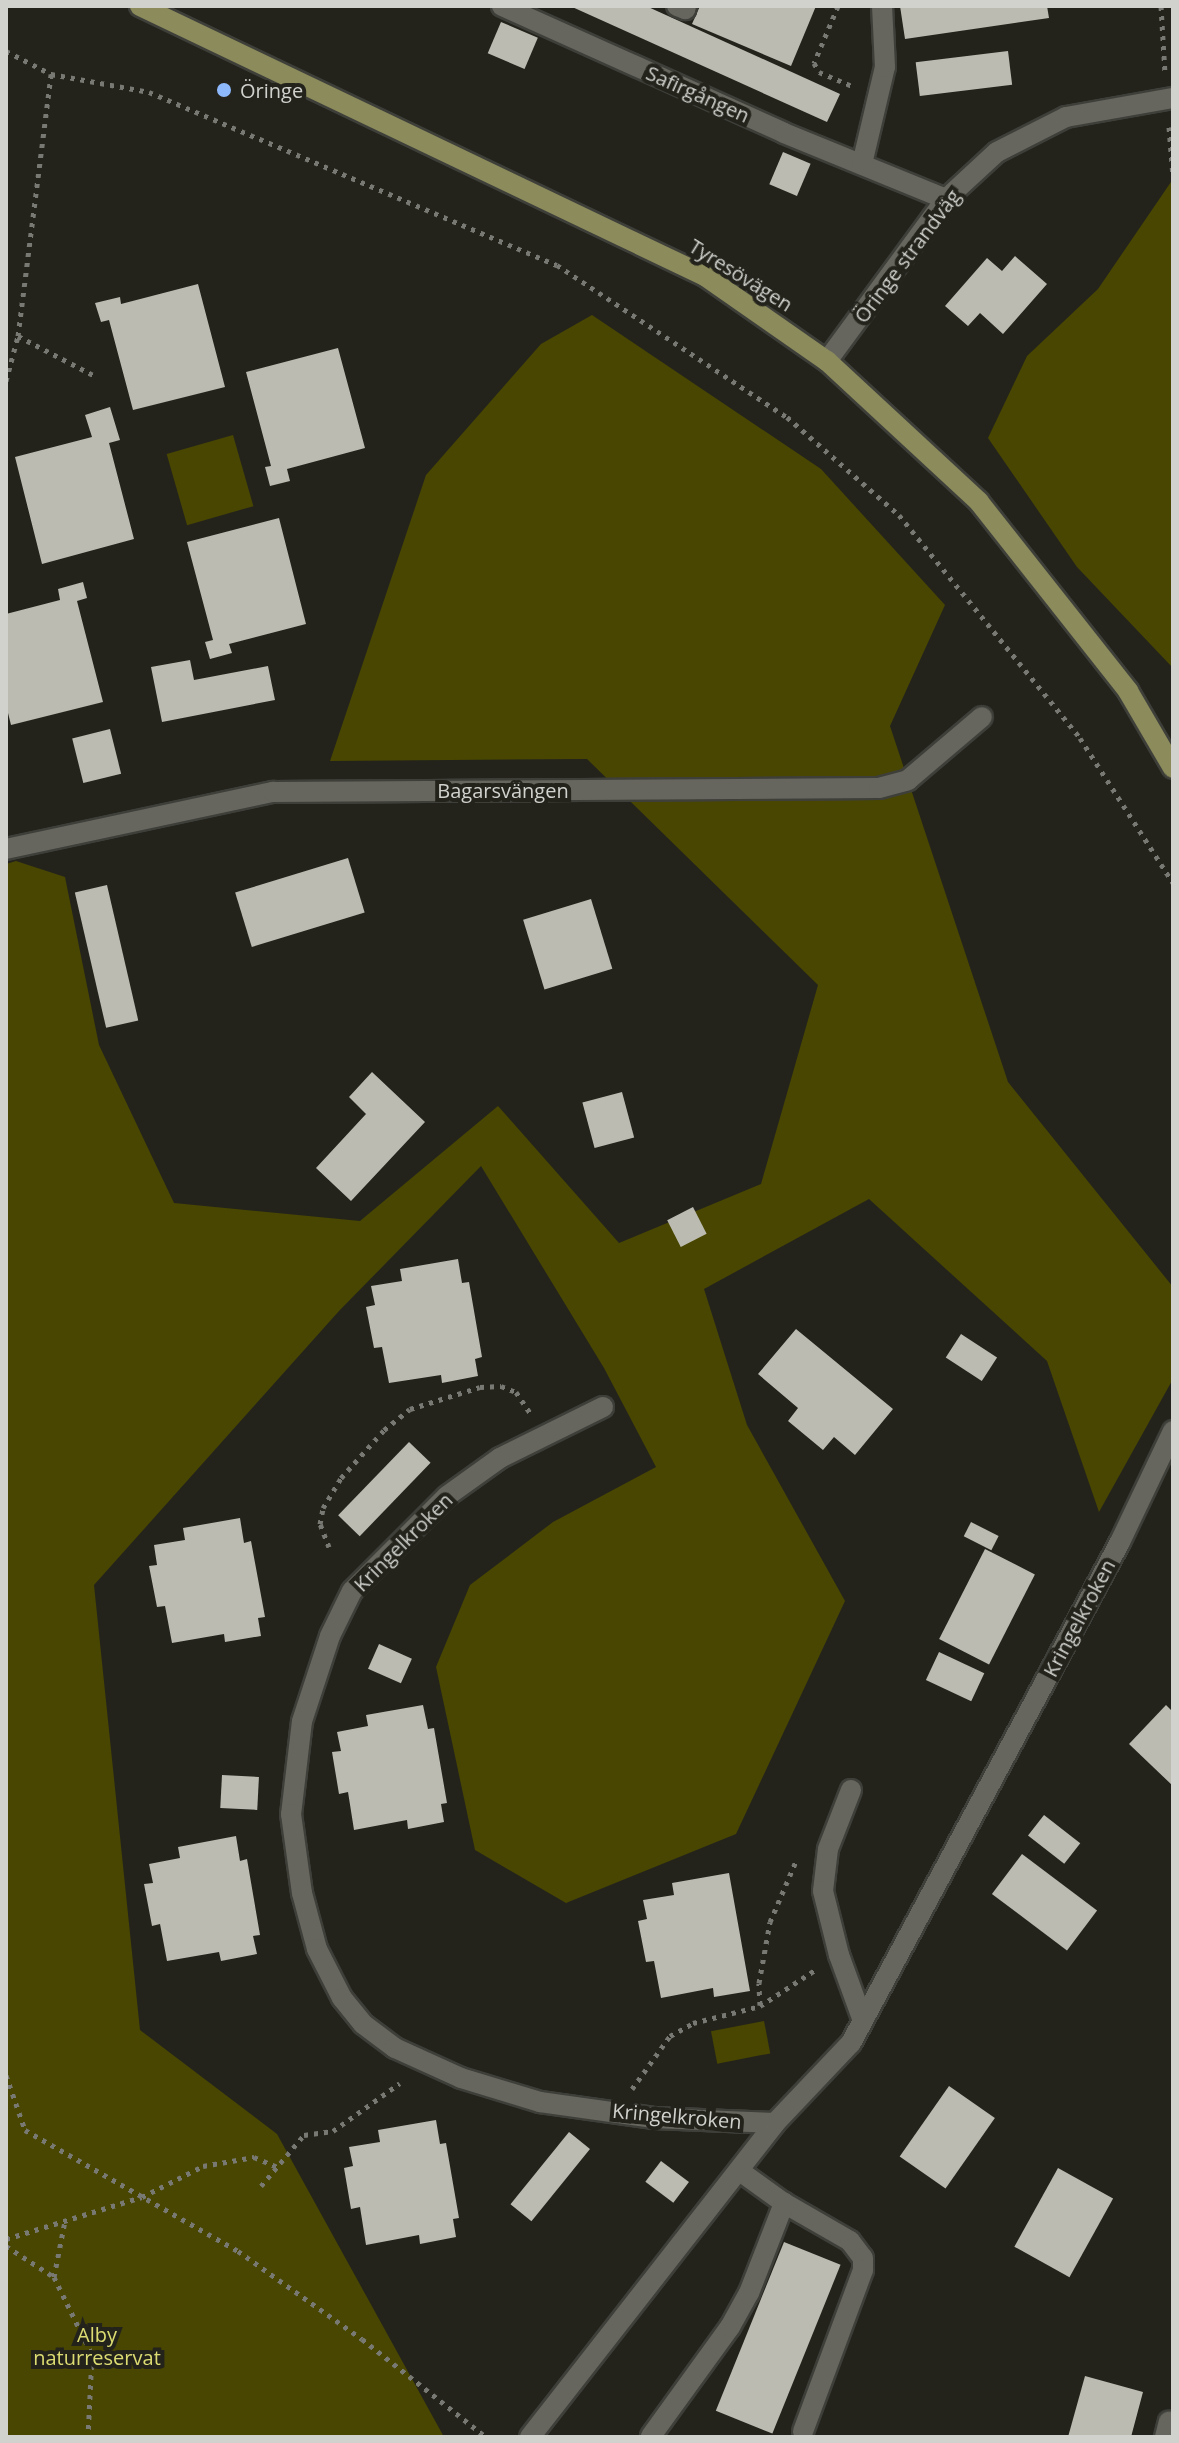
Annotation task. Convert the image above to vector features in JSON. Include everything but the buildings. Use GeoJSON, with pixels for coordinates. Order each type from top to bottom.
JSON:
{"type":"FeatureCollection","features":[{"type":"Feature","properties":{"kind":"main road","name":"Tyresövägen"},"geometry":{"type":"LineString","coordinates":[[140,6],[705,276],[827,361],[979,502],[1128,691],[1173,768]]}},
{"type":"Feature","properties":{"kind":"street","name":"Safirgången"},"geometry":{"type":"LineString","coordinates":[[502,6],[539,14],[862,164],[946,199]]}},
{"type":"Feature","properties":{"kind":"street"},"geometry":{"type":"LineString","coordinates":[[677,6],[685,9],[686,6]]}},
{"type":"Feature","properties":{"kind":"street"},"geometry":{"type":"LineString","coordinates":[[862,164],[885,67],[882,6]]}},
{"type":"Feature","properties":{"kind":"street","name":"Öringe strandväg"},"geometry":{"type":"LineString","coordinates":[[827,361],[946,199],[997,152],[1050,122],[1173,98]]}},
{"type":"Feature","properties":{"kind":"street","name":"Bagarsvängen"},"geometry":{"type":"LineString","coordinates":[[6,849],[273,792],[879,788],[908,780],[982,717]]}},
{"type":"Feature","properties":{"kind":"street","name":"Kringelkroken"},"geometry":{"type":"LineString","coordinates":[[603,1407],[500,1458],[447,1496],[352,1591],[330,1636],[302,1721],[291,1814],[302,1893],[317,1949],[342,1998],[363,2024],[395,2048],[461,2078],[540,2102],[632,2114],[775,2123]]}},
{"type":"Feature","properties":{"kind":"street","name":"Kringelkroken"},"geometry":{"type":"LineString","coordinates":[[530,2437],[741,2172],[775,2123],[851,2043],[1120,1542],[1173,1431]]}},
{"type":"Feature","properties":{"kind":"street"},"geometry":{"type":"LineString","coordinates":[[851,1790],[828,1849],[823,1891],[839,1955],[863,2021]]}},
{"type":"Feature","properties":{"kind":"street"},"geometry":{"type":"LineString","coordinates":[[741,2172],[784,2203],[850,2241],[863,2258],[863,2270],[803,2431]]}},
{"type":"Feature","properties":{"kind":"street"},"geometry":{"type":"LineString","coordinates":[[651,2436],[730,2327],[749,2293],[784,2203]]}},
{"type":"Feature","properties":{"kind":"path"},"geometry":{"type":"LineString","coordinates":[[838,6],[814,63],[819,72],[879,98]]}},
{"type":"Feature","properties":{"kind":"path"},"geometry":{"type":"LineString","coordinates":[[6,51],[51,74],[149,92],[557,265],[787,417],[899,515],[1080,738],[1173,883]]}},
{"type":"Feature","properties":{"kind":"path"},"geometry":{"type":"LineString","coordinates":[[6,381],[18,336],[51,74]]}},
{"type":"Feature","properties":{"kind":"path"},"geometry":{"type":"LineString","coordinates":[[18,336],[97,377]]}},
{"type":"Feature","properties":{"kind":"path"},"geometry":{"type":"LineString","coordinates":[[329,1547],[320,1524],[323,1508],[341,1478],[384,1430],[410,1409],[480,1387],[501,1386],[516,1392],[532,1415]]}},
{"type":"Feature","properties":{"kind":"path"},"geometry":{"type":"LineString","coordinates":[[760,2006],[763,1952],[780,1893],[806,1841],[828,1849]]}},
{"type":"Feature","properties":{"kind":"path"},"geometry":{"type":"LineString","coordinates":[[632,2114],[630,2095],[636,2080],[670,2036],[693,2023],[760,2006],[839,1955]]}},
{"type":"Feature","properties":{"kind":"path"},"geometry":{"type":"LineString","coordinates":[[6,2075],[25,2130],[238,2251],[362,2339],[486,2437]]}},
{"type":"Feature","properties":{"kind":"path"},"geometry":{"type":"LineString","coordinates":[[261,2186],[304,2135],[333,2131],[411,2075]]}},
{"type":"Feature","properties":{"kind":"path"},"geometry":{"type":"LineString","coordinates":[[6,2239],[142,2197],[203,2166],[254,2157],[277,2167]]}},
{"type":"Feature","properties":{"kind":"path"},"geometry":{"type":"LineString","coordinates":[[54,2277],[65,2221]]}},
{"type":"Feature","properties":{"kind":"path"},"geometry":{"type":"LineString","coordinates":[[6,2246],[54,2277],[92,2355],[88,2437]]}},
{"type":"Feature","properties":{"kind":"green space"},"geometry":{"type":"Polygon","coordinates":[[[1173,179],[1173,668],[1077,567],[988,438],[1027,356],[1098,289],[1173,179]]]}},
{"type":"Feature","properties":{"kind":"green space","name":"Alby naturreservat"},"geometry":{"type":"Polygon","coordinates":[[[592,315],[821,469],[945,605],[890,726],[1008,1082],[1173,1287],[1173,1379],[1099,1512],[1047,1361],[869,1199],[704,1289],[747,1425],[845,1601],[736,1834],[566,1903],[475,1850],[436,1667],[470,1585],[553,1522],[656,1467],[604,1368],[481,1166],[339,1311],[94,1585],[140,2030],[277,2134],[444,2437],[6,2437],[6,864],[16,861],[65,877],[99,1045],[174,1203],[360,1221],[498,1106],[619,1243],[761,1184],[818,985],[587,759],[330,761],[426,475],[541,344],[592,315]]]}},
{"type":"Feature","properties":{"kind":"green space"},"geometry":{"type":"Polygon","coordinates":[[[233,435],[253,506],[187,525],[167,454],[233,435]]]}},
{"type":"Feature","properties":{"kind":"green space"},"geometry":{"type":"Polygon","coordinates":[[[764,2021],[770,2053],[717,2064],[711,2031],[764,2021]]]}},
{"type":"Feature","properties":{"kind":"place","name":"Öringe"},"geometry":{"type":"Point","coordinates":[224,90]}}]}
